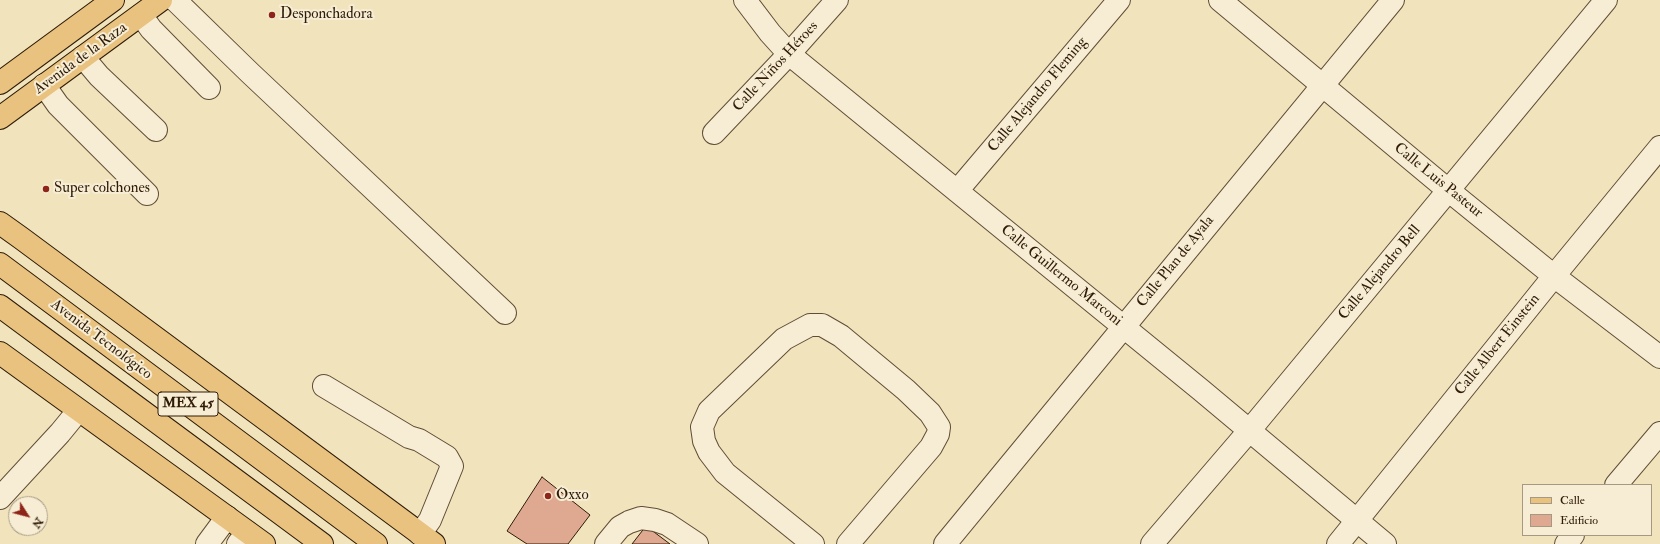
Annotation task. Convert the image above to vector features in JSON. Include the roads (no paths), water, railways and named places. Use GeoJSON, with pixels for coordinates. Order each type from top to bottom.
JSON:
{"type":"FeatureCollection","features":[{"type":"Feature","properties":{"kind":"main road","name":"Avenida de la Raza"},"geometry":{"type":"LineString","coordinates":[[0,83],[113,0]]}},
{"type":"Feature","properties":{"kind":"main road","name":"Avenida de la Raza"},"geometry":{"type":"LineString","coordinates":[[0,118],[161,0]]}},
{"type":"Feature","properties":{"kind":"main road"},"geometry":{"type":"LineString","coordinates":[[0,208],[21,238]]}},
{"type":"Feature","properties":{"kind":"main road"},"geometry":{"type":"LineString","coordinates":[[0,223],[427,539]]}},
{"type":"Feature","properties":{"kind":"main road","name":"Avenida Tecnológico"},"geometry":{"type":"LineString","coordinates":[[0,264],[376,544]]}},
{"type":"Feature","properties":{"kind":"main road","name":"MEX 45"},"geometry":{"type":"LineString","coordinates":[[0,306],[322,544]]}},
{"type":"Feature","properties":{"kind":"main road"},"geometry":{"type":"LineString","coordinates":[[0,353],[78,411],[227,517],[250,540]]}},
{"type":"Feature","properties":{"kind":"street"},"geometry":{"type":"LineString","coordinates":[[175,0],[250,73],[505,313]]}},
{"type":"Feature","properties":{"kind":"street","name":"Calle Guillermo Marconi"},"geometry":{"type":"LineString","coordinates":[[745,0],[770,33],[789,54],[1123,327],[1385,544]]}},
{"type":"Feature","properties":{"kind":"street","name":"Calle Niños Héroes"},"geometry":{"type":"LineString","coordinates":[[714,133],[789,54],[837,0]]}},
{"type":"Feature","properties":{"kind":"street","name":"Calle Alejandro Fleming"},"geometry":{"type":"LineString","coordinates":[[957,191],[1119,0]]}},
{"type":"Feature","properties":{"kind":"street","name":"Calle Luis Pasteur"},"geometry":{"type":"LineString","coordinates":[[1220,0],[1448,190],[1554,276],[1660,357]]}},
{"type":"Feature","properties":{"kind":"street","name":"Calle Plan de Ayala"},"geometry":{"type":"LineString","coordinates":[[945,544],[1321,85],[1393,0]]}},
{"type":"Feature","properties":{"kind":"street","name":"Calle Alejandro Bell"},"geometry":{"type":"LineString","coordinates":[[1152,544],[1249,431],[1606,0]]}},
{"type":"Feature","properties":{"kind":"street"},"geometry":{"type":"LineString","coordinates":[[141,15],[151,28],[209,88]]}},
{"type":"Feature","properties":{"kind":"street"},"geometry":{"type":"LineString","coordinates":[[83,57],[99,76],[156,130]]}},
{"type":"Feature","properties":{"kind":"street"},"geometry":{"type":"LineString","coordinates":[[44,85],[58,105],[147,194]]}},
{"type":"Feature","properties":{"kind":"street","name":"Calle Albert Einstein"},"geometry":{"type":"LineString","coordinates":[[1338,544],[1554,276],[1660,148]]}},
{"type":"Feature","properties":{"kind":"street"},"geometry":{"type":"LineString","coordinates":[[813,544],[725,473],[709,452],[704,441],[702,427],[709,411],[784,339],[810,325],[822,325],[841,336],[906,390],[930,413],[939,427],[938,434],[931,447],[848,544]]}},
{"type":"Feature","properties":{"kind":"street"},"geometry":{"type":"LineString","coordinates":[[324,386],[409,437],[419,440],[447,457],[452,466],[430,520],[427,539]]}},
{"type":"Feature","properties":{"kind":"street"},"geometry":{"type":"LineString","coordinates":[[0,498],[60,433],[78,411]]}},
{"type":"Feature","properties":{"kind":"street"},"geometry":{"type":"LineString","coordinates":[[1617,484],[1660,433]]}},
{"type":"Feature","properties":{"kind":"street"},"geometry":{"type":"LineString","coordinates":[[207,544],[227,517]]}},
{"type":"Feature","properties":{"kind":"street"},"geometry":{"type":"LineString","coordinates":[[606,544],[620,527],[641,518],[667,524],[697,544]]}},
{"type":"Feature","properties":{"kind":"street"},"geometry":{"type":"LineString","coordinates":[[1566,544],[1572,536]]}},
{"type":"Feature","properties":{"kind":"place","name":"Desponchadora"},"geometry":{"type":"Point","coordinates":[272,15]}},
{"type":"Feature","properties":{"kind":"place","name":"Super colchones"},"geometry":{"type":"Point","coordinates":[46,189]}},
{"type":"Feature","properties":{"kind":"place","name":"Oxxo"},"geometry":{"type":"Point","coordinates":[548,496]}}]}
